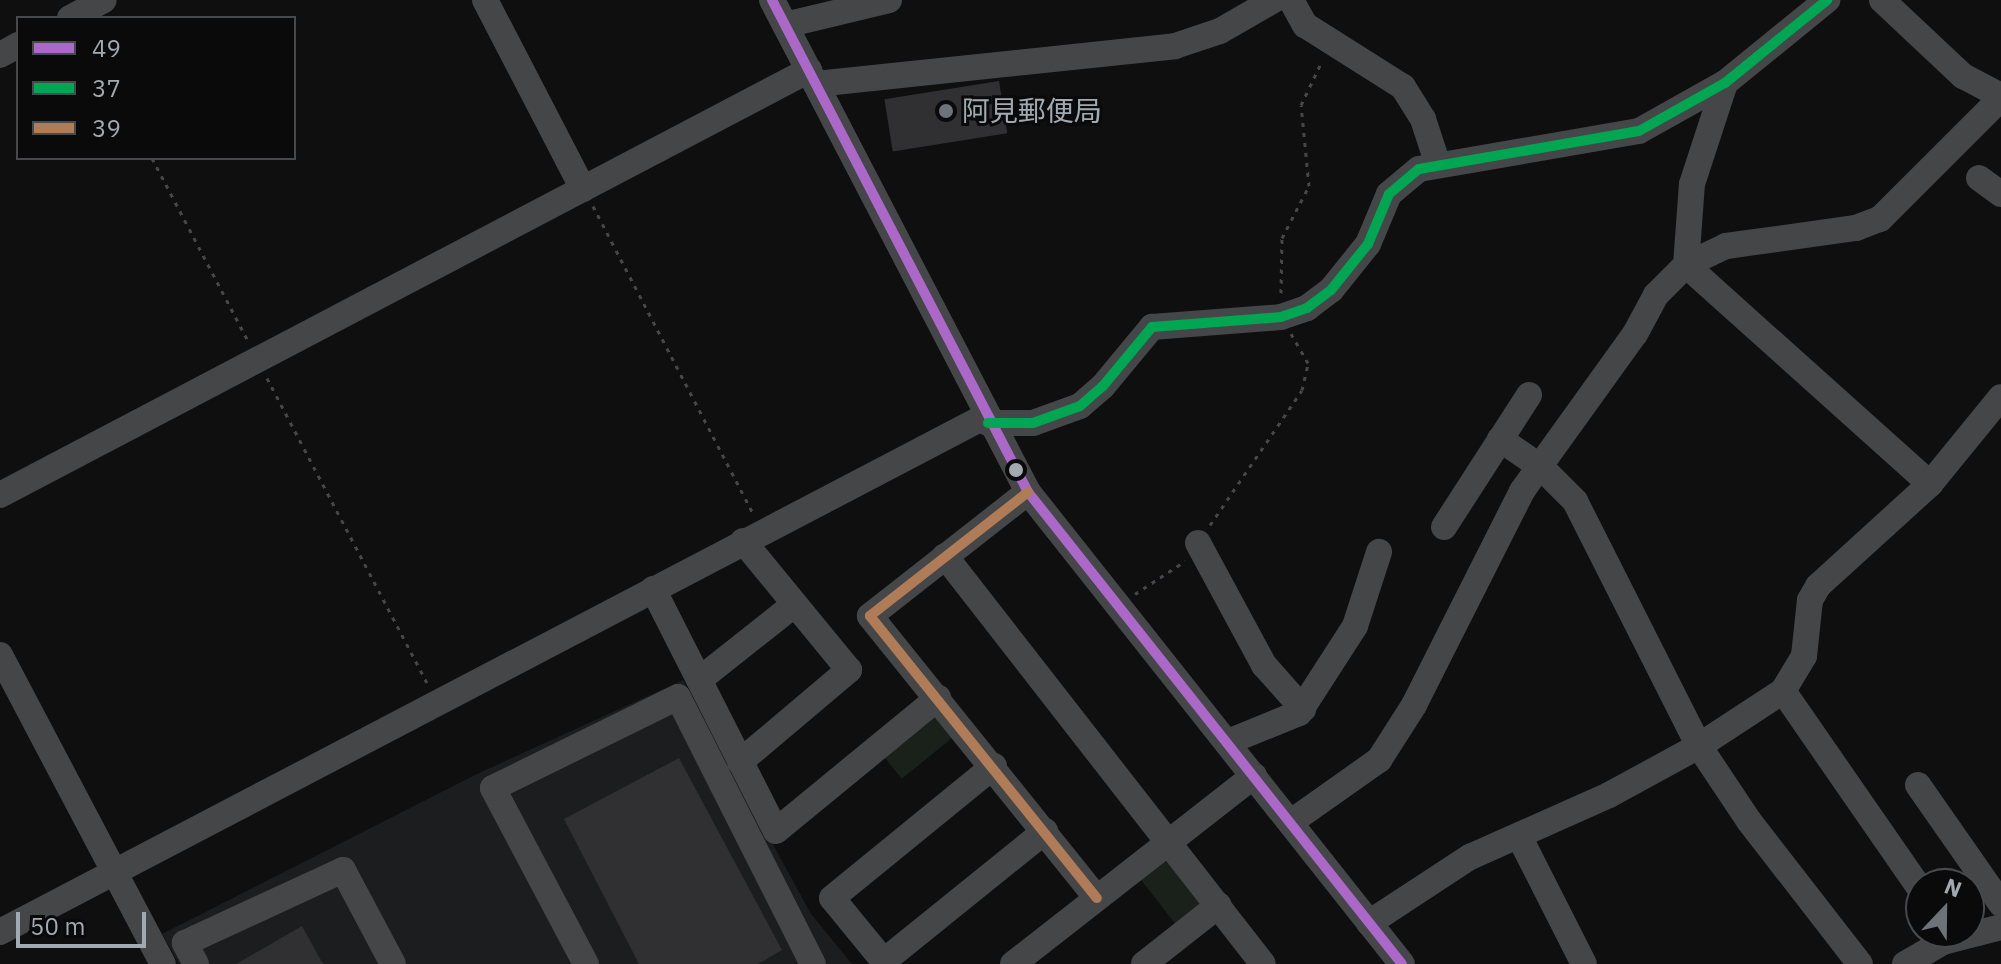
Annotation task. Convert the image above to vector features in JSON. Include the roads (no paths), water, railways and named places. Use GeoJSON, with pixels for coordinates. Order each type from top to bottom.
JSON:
{"type":"FeatureCollection","features":[{"type":"Feature","properties":{"kind":"street"},"geometry":{"type":"LineString","coordinates":[[74,16],[104,0]]}},
{"type":"Feature","properties":{"kind":"street"},"geometry":{"type":"LineString","coordinates":[[485,0],[583,189]]}},
{"type":"Feature","properties":{"kind":"street"},"geometry":{"type":"LineString","coordinates":[[772,0],[986,420],[1028,492],[1402,964]]}},
{"type":"Feature","properties":{"kind":"street"},"geometry":{"type":"LineString","coordinates":[[785,25],[889,0]]}},
{"type":"Feature","properties":{"kind":"street"},"geometry":{"type":"LineString","coordinates":[[0,495],[583,189],[813,77],[1175,46],[1220,31],[1274,0]]}},
{"type":"Feature","properties":{"kind":"street"},"geometry":{"type":"LineString","coordinates":[[1291,0],[1305,25],[1333,45],[1384,71],[1403,87],[1423,119],[1438,165]]}},
{"type":"Feature","properties":{"kind":"street"},"geometry":{"type":"LineString","coordinates":[[0,932],[753,536],[986,420],[1033,423],[1080,406],[1103,386],[1152,327],[1281,317],[1307,308],[1331,290],[1368,244],[1389,194],[1419,169],[1639,131],[1725,83],[1827,0]]}},
{"type":"Feature","properties":{"kind":"street"},"geometry":{"type":"LineString","coordinates":[[1291,822],[1379,760],[1441,654],[1481,564],[1522,491],[1542,468],[1656,295],[1686,265],[1726,246],[1856,228],[1880,219],[2001,97],[1963,76],[1898,6]]}},
{"type":"Feature","properties":{"kind":"street"},"geometry":{"type":"LineString","coordinates":[[1686,265],[1692,184],[1725,83]]}},
{"type":"Feature","properties":{"kind":"street"},"geometry":{"type":"LineString","coordinates":[[1979,178],[2001,194]]}},
{"type":"Feature","properties":{"kind":"street"},"geometry":{"type":"LineString","coordinates":[[1686,265],[1930,484]]}},
{"type":"Feature","properties":{"kind":"street"},"geometry":{"type":"LineString","coordinates":[[1444,527],[1529,395]]}},
{"type":"Feature","properties":{"kind":"street"},"geometry":{"type":"LineString","coordinates":[[1369,923],[1470,857],[1520,838],[1699,746],[1783,691],[1798,674],[1808,640],[1810,600],[1818,586],[1930,484],[2001,397]]}},
{"type":"Feature","properties":{"kind":"street"},"geometry":{"type":"LineString","coordinates":[[1500,439],[1542,468],[1575,501],[1699,746],[1749,821],[1860,964]]}},
{"type":"Feature","properties":{"kind":"street"},"geometry":{"type":"LineString","coordinates":[[1028,492],[870,616],[994,766],[1097,898]]}},
{"type":"Feature","properties":{"kind":"street"},"geometry":{"type":"LineString","coordinates":[[740,762],[849,670],[795,604],[753,536]]}},
{"type":"Feature","properties":{"kind":"street"},"geometry":{"type":"LineString","coordinates":[[1198,543],[1264,665],[1303,709]]}},
{"type":"Feature","properties":{"kind":"street"},"geometry":{"type":"LineString","coordinates":[[1228,742],[1276,727],[1303,709],[1355,626],[1379,552]]}},
{"type":"Feature","properties":{"kind":"street"},"geometry":{"type":"LineString","coordinates":[[945,556],[1263,964]]}},
{"type":"Feature","properties":{"kind":"street"},"geometry":{"type":"LineString","coordinates":[[653,589],[776,831],[938,698]]}},
{"type":"Feature","properties":{"kind":"street"},"geometry":{"type":"LineString","coordinates":[[699,680],[795,604]]}},
{"type":"Feature","properties":{"kind":"street"},"geometry":{"type":"LineString","coordinates":[[0,655],[163,964]]}},
{"type":"Feature","properties":{"kind":"street"},"geometry":{"type":"LineString","coordinates":[[1783,691],[1906,868]]}},
{"type":"Feature","properties":{"kind":"street"},"geometry":{"type":"LineString","coordinates":[[586,964],[493,788],[678,697],[813,964]]}},
{"type":"Feature","properties":{"kind":"street"},"geometry":{"type":"LineString","coordinates":[[994,766],[832,898],[885,963],[1045,831]]}},
{"type":"Feature","properties":{"kind":"street"},"geometry":{"type":"LineString","coordinates":[[1013,964],[1254,776]]}},
{"type":"Feature","properties":{"kind":"street"},"geometry":{"type":"LineString","coordinates":[[1918,785],[2001,904]]}},
{"type":"Feature","properties":{"kind":"street"},"geometry":{"type":"LineString","coordinates":[[1520,838],[1584,964]]}},
{"type":"Feature","properties":{"kind":"street"},"geometry":{"type":"LineString","coordinates":[[196,964],[185,943],[343,870],[393,964]]}},
{"type":"Feature","properties":{"kind":"street"},"geometry":{"type":"LineString","coordinates":[[1144,964],[1219,905]]}},
{"type":"Feature","properties":{"kind":"street"},"geometry":{"type":"LineString","coordinates":[[1905,964],[1931,948]]}},
{"type":"Feature","properties":{"kind":"place","name":"阿見郵便局"},"geometry":{"type":"Point","coordinates":[946,111]}}]}
